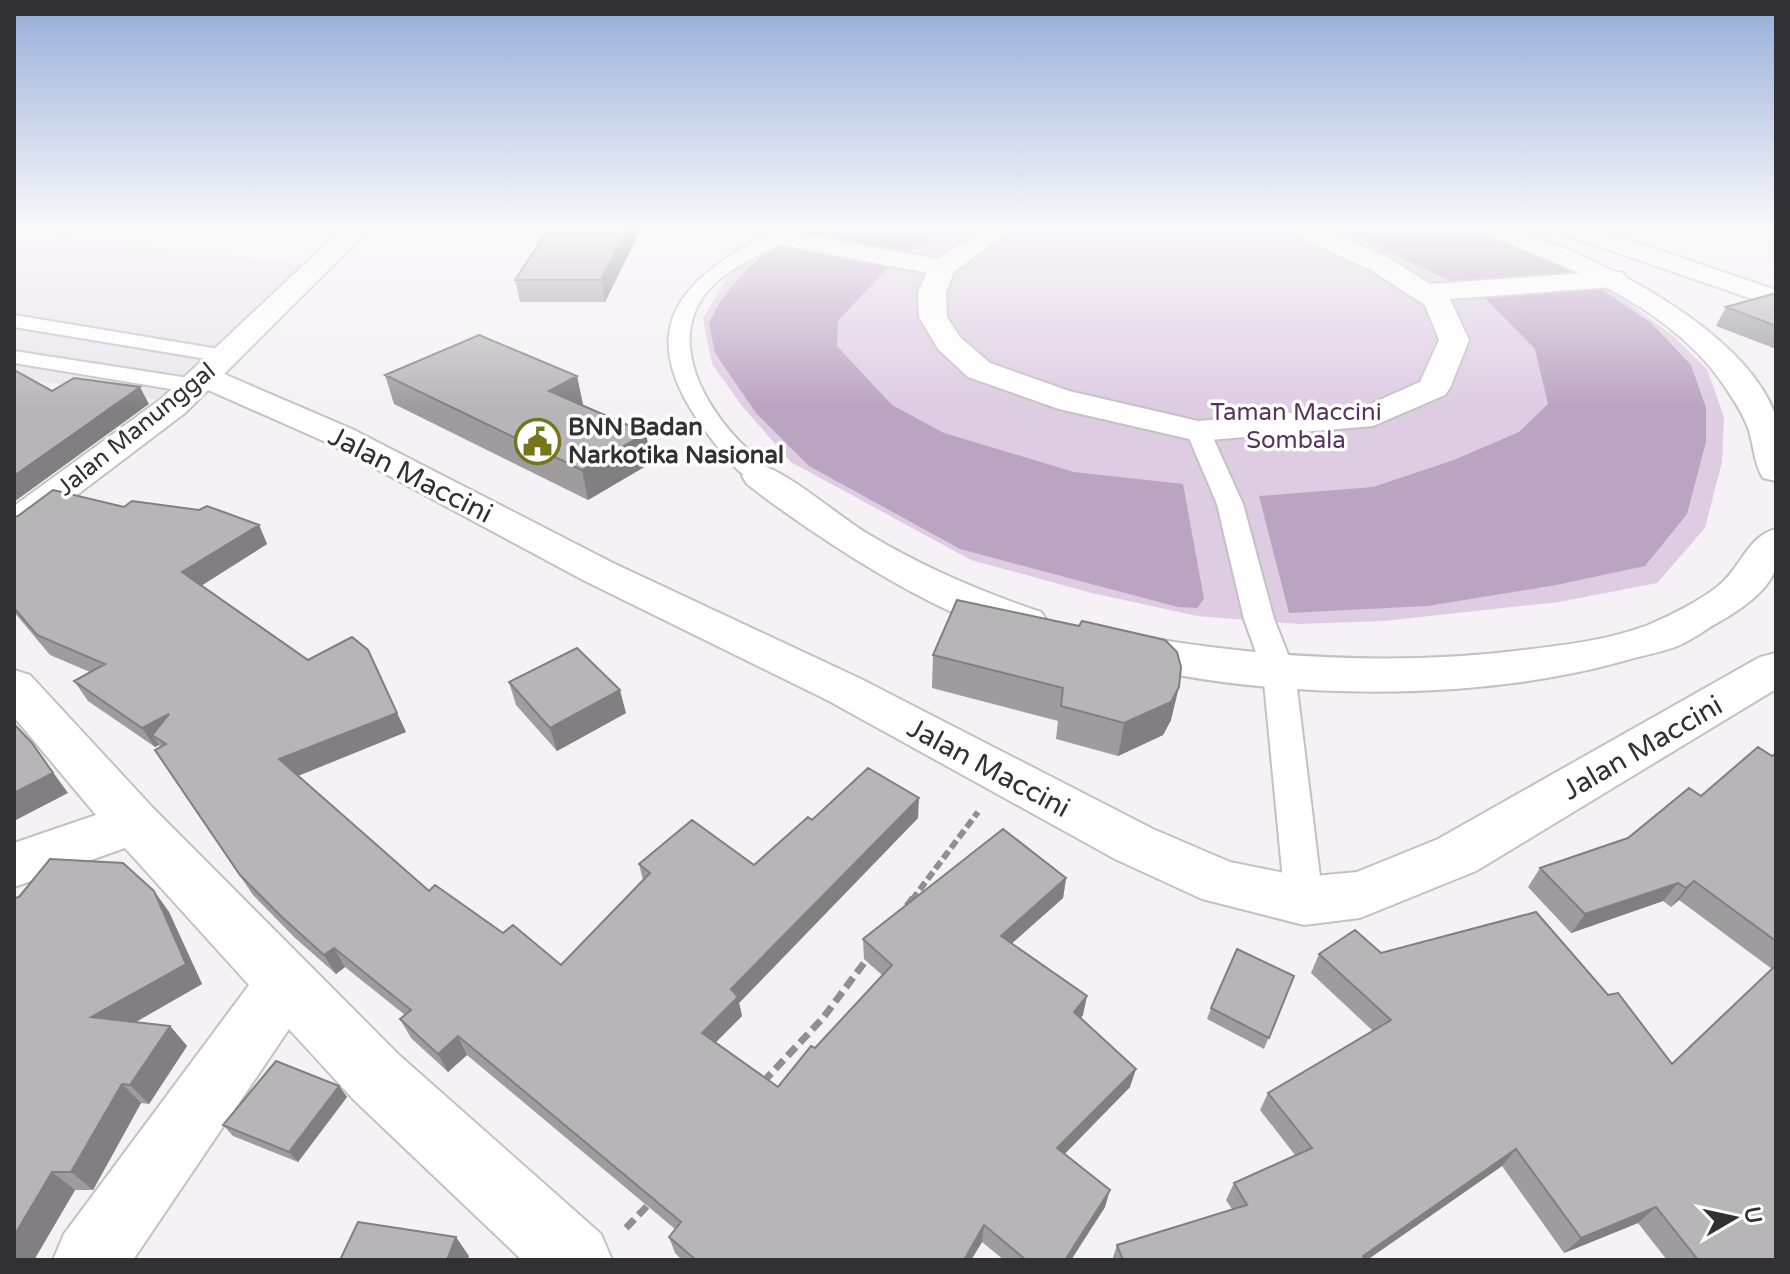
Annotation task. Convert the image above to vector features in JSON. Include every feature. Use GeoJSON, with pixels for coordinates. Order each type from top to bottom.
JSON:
{"type":"FeatureCollection","features":[{"type":"Feature","properties":{"kind":"street","name":"Jalan Manunggal"},"geometry":{"type":"LineString","coordinates":[[14,524],[114,452],[208,373],[295,288]]}},
{"type":"Feature","properties":{"kind":"street"},"geometry":{"type":"LineString","coordinates":[[932,288],[933,317],[949,343],[979,370],[1059,399],[1198,431],[1373,416],[1434,388],[1454,340],[1437,301],[1417,288]]}},
{"type":"Feature","properties":{"kind":"street"},"geometry":{"type":"LineString","coordinates":[[1424,293],[1505,288]]}},
{"type":"Feature","properties":{"kind":"street"},"geometry":{"type":"LineString","coordinates":[[1620,288],[1678,324],[1731,377],[1763,423],[1776,470]]}},
{"type":"Feature","properties":{"kind":"street"},"geometry":{"type":"LineString","coordinates":[[1745,288],[1776,299]]}},
{"type":"Feature","properties":{"kind":"street","name":"Jalan Maccini"},"geometry":{"type":"LineString","coordinates":[[208,373],[340,436],[599,572],[845,690],[1134,844],[1222,883],[1304,901],[1360,895],[1457,855],[1776,668]]}},
{"type":"Feature","properties":{"kind":"street"},"geometry":{"type":"LineString","coordinates":[[760,476],[820,522],[896,569],[988,610],[1073,636],[1199,664],[1279,672],[1440,673],[1533,665],[1627,647],[1670,633],[1717,609],[1759,573],[1776,541]]}},
{"type":"Feature","properties":{"kind":"street"},"geometry":{"type":"LineString","coordinates":[[14,686],[134,823],[376,1077],[596,1248]]}},
{"type":"Feature","properties":{"kind":"street"},"geometry":{"type":"LineString","coordinates":[[14,865],[134,823]]}},
{"type":"Feature","properties":{"kind":"street"},"geometry":{"type":"LineString","coordinates":[[90,1260],[286,983]]}},
{"type":"Feature","properties":{"kind":"lane"},"geometry":{"type":"LineString","coordinates":[[699,288],[683,316],[679,331],[681,364],[694,399],[725,441],[760,476]]}},
{"type":"Feature","properties":{"kind":"lane"},"geometry":{"type":"LineString","coordinates":[[14,321],[160,345],[208,373]]}},
{"type":"Feature","properties":{"kind":"lane"},"geometry":{"type":"LineString","coordinates":[[100,371],[160,345]]}},
{"type":"Feature","properties":{"kind":"lane"},"geometry":{"type":"LineString","coordinates":[[14,357],[100,371],[208,373]]}},
{"type":"Feature","properties":{"kind":"lane"},"geometry":{"type":"LineString","coordinates":[[1198,431],[1230,504],[1259,619],[1279,672],[1304,901]]}},
{"type":"Feature","properties":{"kind":"path"},"geometry":{"type":"LineString","coordinates":[[899,916],[1005,776]]}},
{"type":"Feature","properties":{"kind":"path"},"geometry":{"type":"LineString","coordinates":[[758,1087],[823,1018],[880,941]]}},
{"type":"Feature","properties":{"kind":"path"},"geometry":{"type":"LineString","coordinates":[[596,1248],[661,1191]]}},
{"type":"Feature","properties":{"kind":"shaded area"},"geometry":{"type":"Polygon","coordinates":[[[14,288],[286,288],[158,400],[14,377],[14,288]]]}},
{"type":"Feature","properties":{"kind":"shaded area"},"geometry":{"type":"Polygon","coordinates":[[[731,288],[868,288],[838,321],[837,346],[892,405],[944,433],[1074,472],[1183,484],[1204,599],[1197,608],[1178,607],[960,549],[809,466],[756,413],[715,353],[709,323],[731,288]]]}},
{"type":"Feature","properties":{"kind":"shaded area"},"geometry":{"type":"Polygon","coordinates":[[[1601,288],[1651,323],[1691,365],[1706,408],[1706,442],[1687,514],[1645,566],[1556,585],[1427,606],[1289,613],[1259,496],[1373,487],[1454,460],[1519,432],[1548,404],[1535,349],[1484,297],[1601,288]]]}},
{"type":"Feature","properties":{"kind":"green space","name":"Taman Maccini Sombala"},"geometry":{"type":"Polygon","coordinates":[[[721,288],[1608,288],[1672,335],[1707,369],[1724,417],[1722,462],[1705,528],[1657,583],[1559,602],[1384,621],[1299,624],[1197,616],[1092,593],[971,560],[791,462],[742,406],[712,364],[703,319],[721,288]]]}},
{"type":"Feature","properties":{"kind":"building"},"geometry":{"type":"Polygon","coordinates":[[[1776,293],[1776,326],[1726,307],[1776,293]]]}},
{"type":"Feature","properties":{"kind":"building"},"geometry":{"type":"Polygon","coordinates":[[[479,335],[577,376],[549,391],[646,433],[582,470],[385,375],[479,335]]]}},
{"type":"Feature","properties":{"kind":"building"},"geometry":{"type":"Polygon","coordinates":[[[14,370],[52,391],[74,378],[140,387],[14,476],[14,370]]]}},
{"type":"Feature","properties":{"kind":"building"},"geometry":{"type":"Polygon","coordinates":[[[53,490],[124,507],[132,501],[199,510],[207,506],[259,525],[182,572],[308,660],[352,637],[368,650],[397,713],[279,759],[429,891],[435,885],[503,933],[513,925],[561,965],[650,873],[639,864],[692,820],[754,865],[808,817],[812,820],[868,768],[919,798],[731,989],[738,997],[702,1033],[778,1087],[811,1046],[815,1048],[892,965],[863,939],[1003,829],[1066,878],[1001,936],[1087,996],[1074,1012],[1136,1069],[1057,1148],[1110,1190],[1065,1260],[1026,1260],[984,1225],[964,1260],[696,1260],[669,1237],[681,1222],[458,1036],[438,1054],[400,1019],[411,1010],[334,948],[324,955],[240,875],[155,750],[166,744],[152,735],[169,714],[142,728],[74,681],[105,664],[37,635],[14,608],[14,517],[53,490]]]}},
{"type":"Feature","properties":{"kind":"building"},"geometry":{"type":"Polygon","coordinates":[[[957,600],[1079,626],[1082,621],[1165,640],[1177,652],[1181,667],[1179,687],[1171,702],[1124,723],[1061,706],[1063,688],[933,655],[957,600]]]}},
{"type":"Feature","properties":{"kind":"building"},"geometry":{"type":"Polygon","coordinates":[[[577,648],[620,690],[550,728],[509,682],[577,648]]]}},
{"type":"Feature","properties":{"kind":"building"},"geometry":{"type":"Polygon","coordinates":[[[14,724],[53,773],[14,793],[14,724]]]}},
{"type":"Feature","properties":{"kind":"building"},"geometry":{"type":"Polygon","coordinates":[[[1758,747],[1772,756],[1776,753],[1776,941],[1694,881],[1686,888],[1678,883],[1585,914],[1540,868],[1628,838],[1689,788],[1701,796],[1758,747]]]}},
{"type":"Feature","properties":{"kind":"building"},"geometry":{"type":"Polygon","coordinates":[[[50,859],[123,863],[154,891],[186,964],[91,1017],[170,1026],[130,1085],[122,1084],[71,1172],[52,1172],[14,1236],[14,898],[19,897],[50,859]]]}},
{"type":"Feature","properties":{"kind":"building"},"geometry":{"type":"Polygon","coordinates":[[[1536,912],[1608,995],[1618,993],[1672,1064],[1776,965],[1776,1260],[1698,1260],[1656,1207],[1581,1238],[1516,1149],[1363,1256],[1365,1260],[1123,1260],[1117,1245],[1247,1205],[1234,1183],[1312,1148],[1268,1093],[1391,1020],[1319,954],[1355,930],[1381,953],[1536,912]]]}},
{"type":"Feature","properties":{"kind":"building"},"geometry":{"type":"Polygon","coordinates":[[[1237,949],[1294,976],[1269,1038],[1211,1008],[1237,949]]]}},
{"type":"Feature","properties":{"kind":"building"},"geometry":{"type":"Polygon","coordinates":[[[276,1061],[339,1086],[289,1152],[223,1125],[276,1061]]]}},
{"type":"Feature","properties":{"kind":"building"},"geometry":{"type":"Polygon","coordinates":[[[358,1222],[456,1237],[447,1260],[340,1260],[358,1222]]]}},
{"type":"Feature","properties":{"kind":"place","name":"BNN Badan Narkotika Nasional"},"geometry":{"type":"Point","coordinates":[537,441]}}]}
